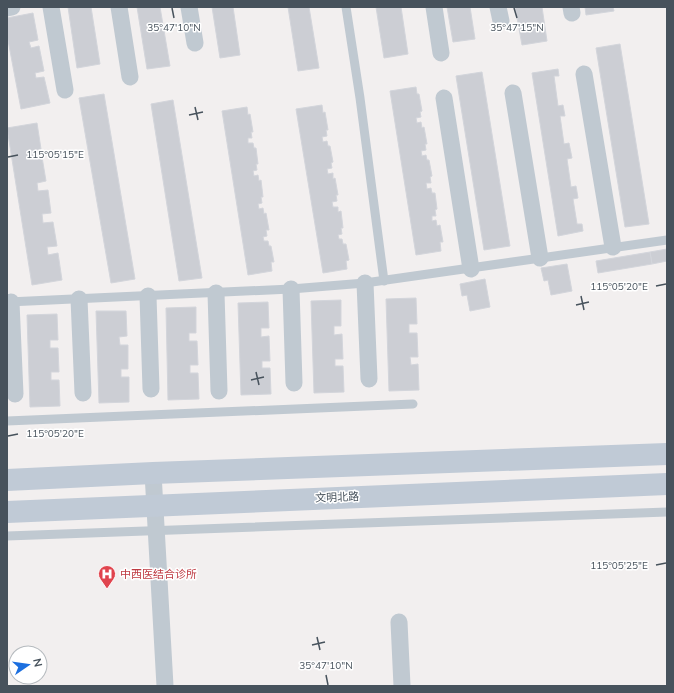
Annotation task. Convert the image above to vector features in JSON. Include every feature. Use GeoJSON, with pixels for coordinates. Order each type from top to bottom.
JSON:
{"type":"FeatureCollection","features":[{"type":"Feature","properties":{"kind":"street"},"geometry":{"type":"LineString","coordinates":[[7,8],[12,7]]}},
{"type":"Feature","properties":{"kind":"street"},"geometry":{"type":"LineString","coordinates":[[51,7],[65,90]]}},
{"type":"Feature","properties":{"kind":"street"},"geometry":{"type":"LineString","coordinates":[[119,7],[130,77]]}},
{"type":"Feature","properties":{"kind":"street"},"geometry":{"type":"LineString","coordinates":[[189,7],[195,43]]}},
{"type":"Feature","properties":{"kind":"street"},"geometry":{"type":"LineString","coordinates":[[434,7],[441,53]]}},
{"type":"Feature","properties":{"kind":"street"},"geometry":{"type":"LineString","coordinates":[[584,74],[613,247]]}},
{"type":"Feature","properties":{"kind":"street"},"geometry":{"type":"LineString","coordinates":[[513,93],[540,258]]}},
{"type":"Feature","properties":{"kind":"street"},"geometry":{"type":"LineString","coordinates":[[444,98],[471,269]]}},
{"type":"Feature","properties":{"kind":"street"},"geometry":{"type":"LineString","coordinates":[[365,283],[369,379]]}},
{"type":"Feature","properties":{"kind":"street"},"geometry":{"type":"LineString","coordinates":[[291,289],[294,383]]}},
{"type":"Feature","properties":{"kind":"street"},"geometry":{"type":"LineString","coordinates":[[216,293],[219,391]]}},
{"type":"Feature","properties":{"kind":"street"},"geometry":{"type":"LineString","coordinates":[[148,296],[151,389]]}},
{"type":"Feature","properties":{"kind":"street"},"geometry":{"type":"LineString","coordinates":[[80,299],[84,393]]}},
{"type":"Feature","properties":{"kind":"street"},"geometry":{"type":"LineString","coordinates":[[9,302],[15,394]]}},
{"type":"Feature","properties":{"kind":"street"},"geometry":{"type":"LineString","coordinates":[[7,480],[153,473],[667,454]]}},
{"type":"Feature","properties":{"kind":"street"},"geometry":{"type":"LineString","coordinates":[[153,473],[165,686]]}},
{"type":"Feature","properties":{"kind":"street","name":"文明北路"},"geometry":{"type":"LineString","coordinates":[[7,512],[667,484]]}},
{"type":"Feature","properties":{"kind":"street"},"geometry":{"type":"LineString","coordinates":[[399,622],[402,686]]}},
{"type":"Feature","properties":{"kind":"lane"},"geometry":{"type":"LineString","coordinates":[[346,7],[360,98],[384,281]]}},
{"type":"Feature","properties":{"kind":"lane"},"geometry":{"type":"LineString","coordinates":[[9,302],[291,289],[365,283],[667,240]]}},
{"type":"Feature","properties":{"kind":"lane"},"geometry":{"type":"LineString","coordinates":[[7,421],[413,404]]}},
{"type":"Feature","properties":{"kind":"lane"},"geometry":{"type":"LineString","coordinates":[[7,536],[667,512]]}},
{"type":"Feature","properties":{"kind":"building"},"geometry":{"type":"Polygon","coordinates":[[[68,7],[91,7],[100,64],[77,68],[68,7]]]}},
{"type":"Feature","properties":{"kind":"building"},"geometry":{"type":"Polygon","coordinates":[[[137,7],[160,7],[170,66],[147,69],[137,7]]]}},
{"type":"Feature","properties":{"kind":"building"},"geometry":{"type":"Polygon","coordinates":[[[212,7],[233,7],[240,55],[220,58],[212,7]]]}},
{"type":"Feature","properties":{"kind":"building"},"geometry":{"type":"Polygon","coordinates":[[[288,7],[309,7],[319,68],[298,71],[288,7]]]}},
{"type":"Feature","properties":{"kind":"building"},"geometry":{"type":"Polygon","coordinates":[[[376,7],[401,7],[408,54],[384,58],[376,7]]]}},
{"type":"Feature","properties":{"kind":"building"},"geometry":{"type":"Polygon","coordinates":[[[447,7],[470,7],[475,39],[453,42],[447,7]]]}},
{"type":"Feature","properties":{"kind":"building"},"geometry":{"type":"Polygon","coordinates":[[[515,7],[542,7],[547,41],[522,45],[515,7]]]}},
{"type":"Feature","properties":{"kind":"building"},"geometry":{"type":"Polygon","coordinates":[[[585,7],[613,7],[614,11],[586,15],[585,7]]]}},
{"type":"Feature","properties":{"kind":"building"},"geometry":{"type":"Polygon","coordinates":[[[33,13],[38,40],[29,42],[31,48],[39,46],[44,71],[35,73],[36,78],[44,77],[50,103],[21,109],[7,35],[7,18],[33,13]]]}},
{"type":"Feature","properties":{"kind":"building"},"geometry":{"type":"Polygon","coordinates":[[[620,44],[649,224],[625,227],[596,48],[620,44]]]}},
{"type":"Feature","properties":{"kind":"building"},"geometry":{"type":"Polygon","coordinates":[[[558,69],[559,76],[554,76],[558,106],[563,105],[565,116],[560,116],[564,144],[569,143],[572,158],[567,159],[571,187],[576,186],[578,198],[573,199],[577,224],[582,224],[583,231],[558,236],[532,73],[558,69]]]}},
{"type":"Feature","properties":{"kind":"building"},"geometry":{"type":"Polygon","coordinates":[[[482,72],[510,246],[484,250],[456,76],[482,72]]]}},
{"type":"Feature","properties":{"kind":"building"},"geometry":{"type":"Polygon","coordinates":[[[416,87],[417,94],[419,94],[422,111],[420,112],[421,117],[416,118],[417,123],[421,122],[422,128],[424,127],[427,144],[425,144],[426,150],[421,151],[422,156],[426,155],[427,160],[429,160],[432,176],[430,177],[431,183],[426,183],[427,189],[431,188],[432,193],[435,193],[437,209],[435,210],[436,216],[432,216],[432,221],[436,220],[437,226],[440,225],[443,242],[440,242],[441,251],[416,255],[390,91],[416,87]]]}},
{"type":"Feature","properties":{"kind":"building"},"geometry":{"type":"Polygon","coordinates":[[[104,94],[135,279],[111,283],[79,98],[104,94]]]}},
{"type":"Feature","properties":{"kind":"building"},"geometry":{"type":"Polygon","coordinates":[[[173,100],[202,278],[179,281],[151,104],[173,100]]]}},
{"type":"Feature","properties":{"kind":"building"},"geometry":{"type":"Polygon","coordinates":[[[322,105],[323,113],[325,112],[328,130],[326,130],[327,136],[322,137],[323,142],[327,141],[328,146],[330,146],[333,162],[331,163],[332,168],[327,169],[328,174],[333,173],[333,179],[335,178],[338,195],[336,195],[337,201],[332,202],[333,207],[338,207],[338,212],[341,211],[343,228],[341,228],[342,234],[338,235],[339,239],[342,239],[343,244],[346,244],[349,260],[346,261],[347,269],[323,273],[296,109],[322,105]]]}},
{"type":"Feature","properties":{"kind":"building"},"geometry":{"type":"Polygon","coordinates":[[[247,107],[248,115],[250,114],[253,132],[251,132],[252,138],[248,138],[248,143],[253,143],[254,148],[256,148],[258,164],[256,164],[257,170],[253,171],[254,176],[258,175],[259,181],[261,180],[263,197],[261,197],[262,203],[258,204],[259,209],[263,208],[264,214],[266,213],[269,230],[266,230],[267,236],[263,237],[264,241],[268,241],[269,246],[271,246],[274,262],[271,262],[272,271],[248,275],[222,111],[247,107]]]}},
{"type":"Feature","properties":{"kind":"building"},"geometry":{"type":"Polygon","coordinates":[[[37,123],[41,149],[32,151],[33,159],[42,157],[46,181],[37,183],[38,191],[48,190],[51,213],[42,214],[43,223],[53,222],[57,246],[47,247],[48,255],[58,253],[62,280],[32,285],[7,128],[37,123]]]}},
{"type":"Feature","properties":{"kind":"building"},"geometry":{"type":"Polygon","coordinates":[[[667,249],[667,261],[652,264],[650,252],[667,249]]]}},
{"type":"Feature","properties":{"kind":"building"},"geometry":{"type":"Polygon","coordinates":[[[650,252],[652,264],[598,273],[596,261],[650,252]]]}},
{"type":"Feature","properties":{"kind":"building"},"geometry":{"type":"Polygon","coordinates":[[[567,264],[572,291],[551,295],[548,280],[544,281],[541,268],[567,264]]]}},
{"type":"Feature","properties":{"kind":"building"},"geometry":{"type":"Polygon","coordinates":[[[485,279],[490,307],[470,311],[467,295],[462,296],[460,284],[485,279]]]}},
{"type":"Feature","properties":{"kind":"building"},"geometry":{"type":"Polygon","coordinates":[[[416,298],[417,324],[409,324],[409,333],[417,333],[418,357],[410,357],[411,365],[418,364],[419,390],[389,391],[386,299],[416,298]]]}},
{"type":"Feature","properties":{"kind":"building"},"geometry":{"type":"Polygon","coordinates":[[[341,300],[341,326],[334,326],[334,335],[342,334],[343,359],[335,359],[335,366],[343,366],[344,392],[314,393],[311,301],[341,300]]]}},
{"type":"Feature","properties":{"kind":"building"},"geometry":{"type":"Polygon","coordinates":[[[268,302],[269,328],[261,328],[261,337],[269,336],[270,361],[262,361],[262,368],[270,368],[271,394],[241,395],[238,303],[268,302]]]}},
{"type":"Feature","properties":{"kind":"building"},"geometry":{"type":"Polygon","coordinates":[[[196,307],[196,333],[189,333],[189,341],[197,341],[198,365],[190,365],[190,373],[198,373],[199,399],[168,400],[166,308],[196,307]]]}},
{"type":"Feature","properties":{"kind":"building"},"geometry":{"type":"Polygon","coordinates":[[[96,311],[126,311],[127,336],[119,337],[120,345],[128,345],[128,369],[121,369],[121,377],[129,377],[129,402],[99,403],[96,311]]]}},
{"type":"Feature","properties":{"kind":"building"},"geometry":{"type":"Polygon","coordinates":[[[57,314],[58,340],[50,340],[50,348],[58,348],[59,372],[51,372],[51,380],[59,380],[60,406],[30,407],[27,315],[57,314]]]}},
{"type":"Feature","properties":{"kind":"place","name":"中西医结合诊所"},"geometry":{"type":"Point","coordinates":[107,589]}}]}
